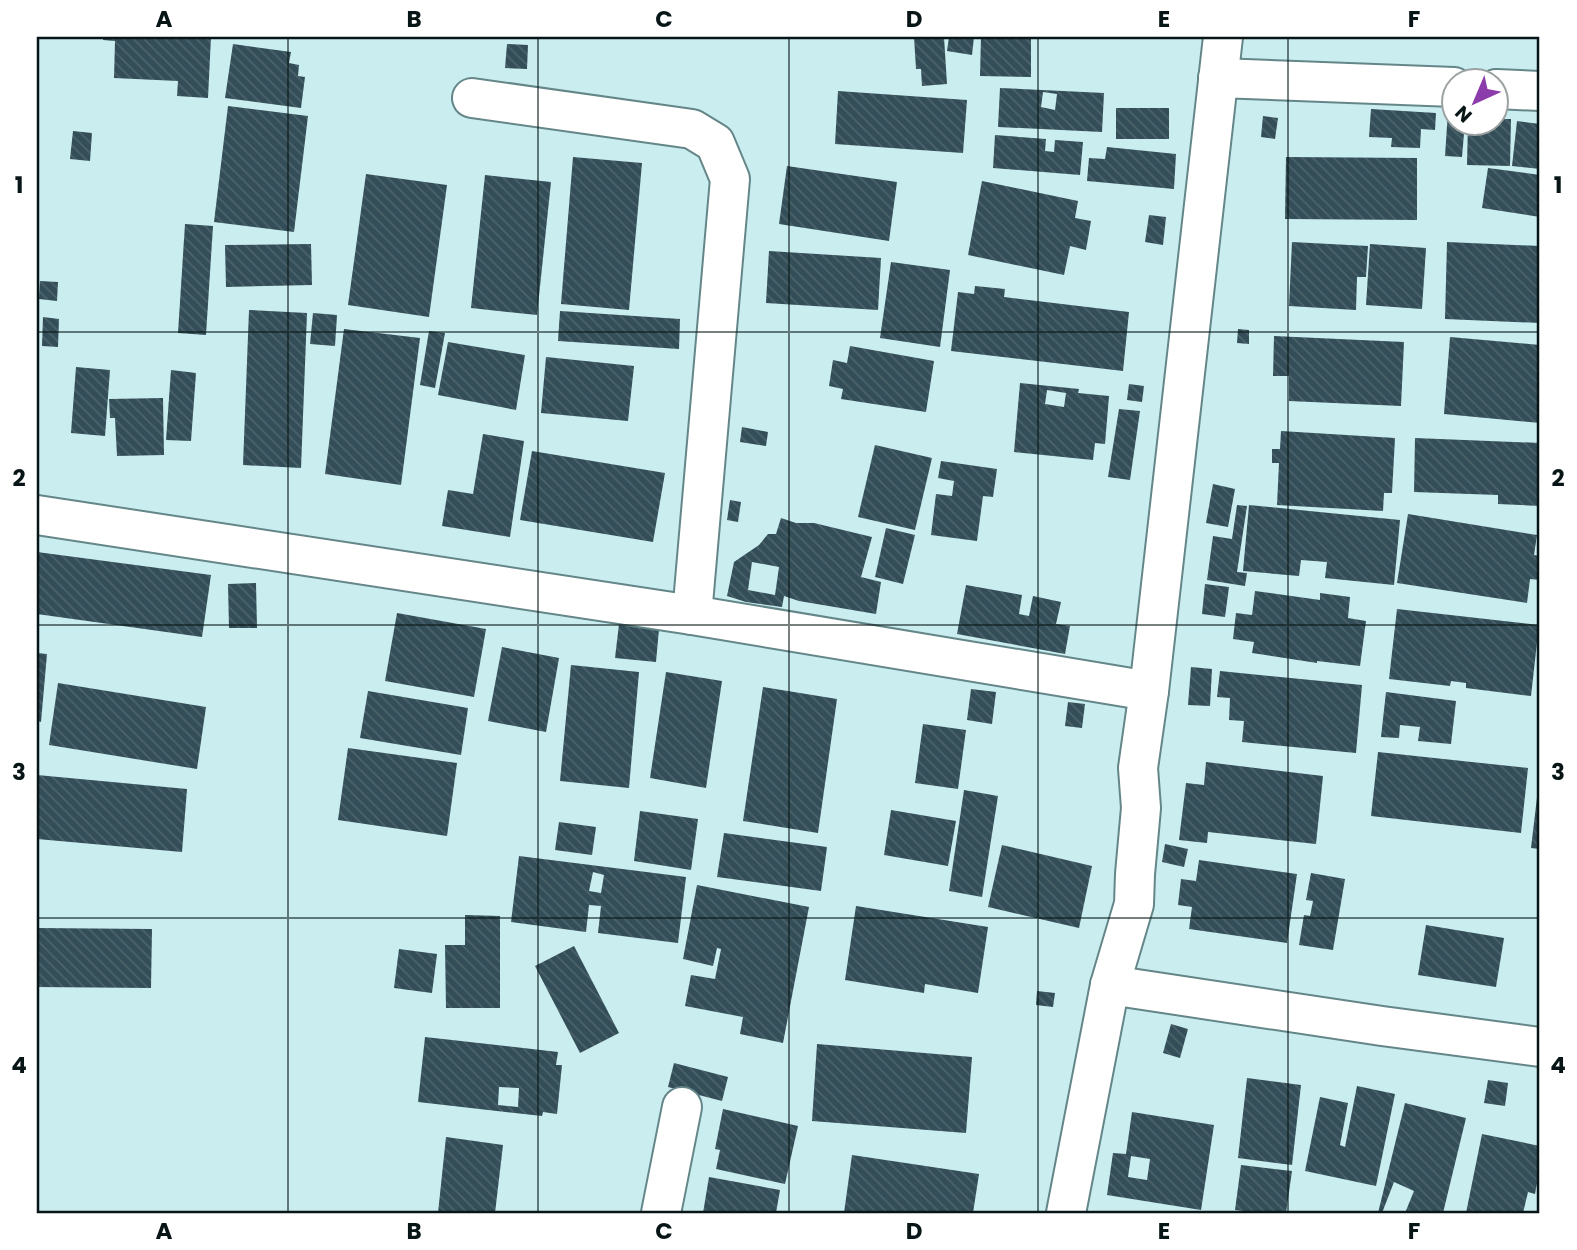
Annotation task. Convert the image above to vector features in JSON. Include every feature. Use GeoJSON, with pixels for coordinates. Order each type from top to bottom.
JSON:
{"type":"FeatureCollection","features":[{"type":"Feature","properties":{"kind":"street"},"geometry":{"type":"LineString","coordinates":[[1066,1213],[1110,985],[1134,904],[1141,808],[1138,768],[1223,37]]}},
{"type":"Feature","properties":{"kind":"street"},"geometry":{"type":"LineString","coordinates":[[1218,78],[1440,86]]}},
{"type":"Feature","properties":{"kind":"street"},"geometry":{"type":"LineString","coordinates":[[1510,90],[1540,91]]}},
{"type":"Feature","properties":{"kind":"street"},"geometry":{"type":"LineString","coordinates":[[472,98],[692,129],[715,143],[730,179],[692,615]]}},
{"type":"Feature","properties":{"kind":"street"},"geometry":{"type":"LineString","coordinates":[[37,514],[692,615],[1149,691]]}},
{"type":"Feature","properties":{"kind":"street"},"geometry":{"type":"LineString","coordinates":[[1110,985],[1540,1047]]}},
{"type":"Feature","properties":{"kind":"street"},"geometry":{"type":"LineString","coordinates":[[662,1213],[682,1107]]}},
{"type":"Feature","properties":{"kind":"building"},"geometry":{"type":"Polygon","coordinates":[[[103,37],[211,37],[208,98],[177,96],[178,81],[114,78],[115,41],[103,40],[103,37]]]}},
{"type":"Feature","properties":{"kind":"building"},"geometry":{"type":"Polygon","coordinates":[[[914,37],[944,37],[947,84],[922,86],[921,69],[916,69],[914,37]]]}},
{"type":"Feature","properties":{"kind":"building"},"geometry":{"type":"Polygon","coordinates":[[[949,37],[974,37],[972,55],[947,51],[949,37]]]}},
{"type":"Feature","properties":{"kind":"building"},"geometry":{"type":"Polygon","coordinates":[[[981,37],[1031,37],[1031,77],[980,76],[981,37]]]}},
{"type":"Feature","properties":{"kind":"building"},"geometry":{"type":"Polygon","coordinates":[[[233,44],[291,52],[289,63],[299,65],[298,76],[305,77],[301,108],[225,98],[233,44]]]}},
{"type":"Feature","properties":{"kind":"building"},"geometry":{"type":"Polygon","coordinates":[[[507,44],[528,45],[527,69],[505,68],[507,44]]]}},
{"type":"Feature","properties":{"kind":"building"},"geometry":{"type":"Polygon","coordinates":[[[1000,88],[1104,93],[1102,132],[998,127],[1000,88]],[[1043,92],[1041,107],[1055,110],[1057,94],[1043,92]]]}},
{"type":"Feature","properties":{"kind":"building"},"geometry":{"type":"Polygon","coordinates":[[[838,91],[967,100],[963,153],[835,144],[838,91]]]}},
{"type":"Feature","properties":{"kind":"building"},"geometry":{"type":"Polygon","coordinates":[[[228,106],[308,116],[294,232],[214,222],[228,106]]]}},
{"type":"Feature","properties":{"kind":"building"},"geometry":{"type":"Polygon","coordinates":[[[1116,108],[1169,108],[1169,139],[1116,139],[1116,108]]]}},
{"type":"Feature","properties":{"kind":"building"},"geometry":{"type":"Polygon","coordinates":[[[1371,109],[1436,113],[1435,130],[1421,129],[1420,148],[1391,147],[1392,138],[1369,137],[1371,109]]]}},
{"type":"Feature","properties":{"kind":"building"},"geometry":{"type":"Polygon","coordinates":[[[1263,116],[1278,118],[1275,139],[1261,137],[1263,116]]]}},
{"type":"Feature","properties":{"kind":"building"},"geometry":{"type":"Polygon","coordinates":[[[1511,119],[1510,166],[1467,165],[1468,136],[1510,136],[1511,119]]]}},
{"type":"Feature","properties":{"kind":"building"},"geometry":{"type":"Polygon","coordinates":[[[1517,121],[1540,124],[1540,169],[1512,166],[1517,121]]]}},
{"type":"Feature","properties":{"kind":"building"},"geometry":{"type":"Polygon","coordinates":[[[73,131],[92,133],[90,161],[70,159],[73,131]]]}},
{"type":"Feature","properties":{"kind":"building"},"geometry":{"type":"Polygon","coordinates":[[[995,135],[1046,139],[1045,151],[1054,152],[1055,140],[1083,142],[1080,175],[993,168],[995,135]]]}},
{"type":"Feature","properties":{"kind":"building"},"geometry":{"type":"Polygon","coordinates":[[[1446,136],[1464,136],[1462,157],[1445,156],[1446,136]]]}},
{"type":"Feature","properties":{"kind":"building"},"geometry":{"type":"Polygon","coordinates":[[[1107,147],[1176,154],[1174,189],[1087,181],[1089,158],[1105,159],[1107,147]]]}},
{"type":"Feature","properties":{"kind":"building"},"geometry":{"type":"Polygon","coordinates":[[[573,157],[642,163],[629,310],[561,304],[573,157]]]}},
{"type":"Feature","properties":{"kind":"building"},"geometry":{"type":"Polygon","coordinates":[[[1286,157],[1417,158],[1417,220],[1285,219],[1286,157]]]}},
{"type":"Feature","properties":{"kind":"building"},"geometry":{"type":"Polygon","coordinates":[[[787,166],[897,182],[889,241],[779,224],[787,166]]]}},
{"type":"Feature","properties":{"kind":"building"},"geometry":{"type":"Polygon","coordinates":[[[1488,168],[1540,175],[1540,217],[1482,208],[1488,168]]]}},
{"type":"Feature","properties":{"kind":"building"},"geometry":{"type":"Polygon","coordinates":[[[366,174],[447,185],[429,317],[348,305],[366,174]]]}},
{"type":"Feature","properties":{"kind":"building"},"geometry":{"type":"Polygon","coordinates":[[[485,175],[551,182],[537,315],[471,308],[485,175]]]}},
{"type":"Feature","properties":{"kind":"building"},"geometry":{"type":"Polygon","coordinates":[[[982,181],[1078,201],[1075,218],[1091,221],[1086,250],[1070,246],[1064,275],[968,255],[982,181]]]}},
{"type":"Feature","properties":{"kind":"building"},"geometry":{"type":"Polygon","coordinates":[[[1149,215],[1166,217],[1163,245],[1145,242],[1149,215]]]}},
{"type":"Feature","properties":{"kind":"building"},"geometry":{"type":"Polygon","coordinates":[[[185,224],[213,226],[206,335],[178,333],[185,224]]]}},
{"type":"Feature","properties":{"kind":"building"},"geometry":{"type":"Polygon","coordinates":[[[1292,242],[1368,246],[1366,277],[1357,277],[1356,310],[1289,306],[1292,242]]]}},
{"type":"Feature","properties":{"kind":"building"},"geometry":{"type":"Polygon","coordinates":[[[1447,242],[1540,246],[1540,323],[1445,319],[1447,242]]]}},
{"type":"Feature","properties":{"kind":"building"},"geometry":{"type":"Polygon","coordinates":[[[311,244],[312,285],[226,287],[225,245],[311,244]]]}},
{"type":"Feature","properties":{"kind":"building"},"geometry":{"type":"Polygon","coordinates":[[[1370,244],[1426,248],[1422,309],[1366,305],[1370,244]]]}},
{"type":"Feature","properties":{"kind":"building"},"geometry":{"type":"Polygon","coordinates":[[[769,251],[881,258],[878,310],[766,303],[769,251]]]}},
{"type":"Feature","properties":{"kind":"building"},"geometry":{"type":"Polygon","coordinates":[[[891,262],[950,270],[940,347],[880,338],[891,262]]]}},
{"type":"Feature","properties":{"kind":"building"},"geometry":{"type":"Polygon","coordinates":[[[40,281],[58,282],[57,301],[39,299],[40,281]]]}},
{"type":"Feature","properties":{"kind":"building"},"geometry":{"type":"Polygon","coordinates":[[[975,286],[1005,289],[1004,297],[1129,312],[1123,371],[951,351],[958,292],[974,294],[975,286]]]}},
{"type":"Feature","properties":{"kind":"building"},"geometry":{"type":"Polygon","coordinates":[[[249,310],[307,313],[301,468],[243,465],[249,310]]]}},
{"type":"Feature","properties":{"kind":"building"},"geometry":{"type":"Polygon","coordinates":[[[560,311],[680,319],[679,349],[558,341],[560,311]]]}},
{"type":"Feature","properties":{"kind":"building"},"geometry":{"type":"Polygon","coordinates":[[[313,313],[337,315],[335,346],[310,344],[313,313]]]}},
{"type":"Feature","properties":{"kind":"building"},"geometry":{"type":"Polygon","coordinates":[[[43,317],[59,319],[58,347],[42,346],[43,317]]]}},
{"type":"Feature","properties":{"kind":"building"},"geometry":{"type":"Polygon","coordinates":[[[344,329],[420,338],[401,485],[325,474],[344,329]]]}},
{"type":"Feature","properties":{"kind":"building"},"geometry":{"type":"Polygon","coordinates":[[[1238,329],[1249,330],[1249,344],[1237,343],[1238,329]]]}},
{"type":"Feature","properties":{"kind":"building"},"geometry":{"type":"Polygon","coordinates":[[[429,331],[445,333],[435,388],[420,385],[429,331]]]}},
{"type":"Feature","properties":{"kind":"building"},"geometry":{"type":"Polygon","coordinates":[[[1274,336],[1404,342],[1401,406],[1289,401],[1289,376],[1273,376],[1274,336]]]}},
{"type":"Feature","properties":{"kind":"building"},"geometry":{"type":"Polygon","coordinates":[[[1450,337],[1540,345],[1540,423],[1444,414],[1450,337]]]}},
{"type":"Feature","properties":{"kind":"building"},"geometry":{"type":"Polygon","coordinates":[[[448,342],[525,355],[516,410],[438,395],[448,342]]]}},
{"type":"Feature","properties":{"kind":"building"},"geometry":{"type":"Polygon","coordinates":[[[850,346],[934,361],[926,412],[841,399],[843,389],[829,386],[833,360],[847,363],[850,346]]]}},
{"type":"Feature","properties":{"kind":"building"},"geometry":{"type":"Polygon","coordinates":[[[546,357],[634,366],[628,421],[541,413],[546,357]]]}},
{"type":"Feature","properties":{"kind":"building"},"geometry":{"type":"Polygon","coordinates":[[[76,367],[110,370],[105,436],[71,433],[76,367]]]}},
{"type":"Feature","properties":{"kind":"building"},"geometry":{"type":"Polygon","coordinates":[[[171,370],[196,373],[191,441],[166,440],[171,370]]]}},
{"type":"Feature","properties":{"kind":"building"},"geometry":{"type":"Polygon","coordinates":[[[1020,383],[1079,389],[1078,393],[1109,396],[1105,444],[1095,443],[1093,460],[1014,452],[1020,383]],[[1047,390],[1045,404],[1064,407],[1066,393],[1047,390]]]}},
{"type":"Feature","properties":{"kind":"building"},"geometry":{"type":"Polygon","coordinates":[[[1129,384],[1144,386],[1142,402],[1127,400],[1129,384]]]}},
{"type":"Feature","properties":{"kind":"building"},"geometry":{"type":"Polygon","coordinates":[[[163,398],[164,455],[117,456],[115,418],[110,418],[109,399],[163,398]]]}},
{"type":"Feature","properties":{"kind":"building"},"geometry":{"type":"Polygon","coordinates":[[[1119,409],[1140,411],[1130,480],[1108,477],[1119,409]]]}},
{"type":"Feature","properties":{"kind":"building"},"geometry":{"type":"Polygon","coordinates":[[[742,427],[768,432],[766,446],[740,442],[742,427]]]}},
{"type":"Feature","properties":{"kind":"building"},"geometry":{"type":"Polygon","coordinates":[[[1281,431],[1395,438],[1392,493],[1384,493],[1383,511],[1277,505],[1279,463],[1272,463],[1272,449],[1280,449],[1281,431]]]}},
{"type":"Feature","properties":{"kind":"building"},"geometry":{"type":"Polygon","coordinates":[[[483,434],[524,441],[510,537],[442,526],[448,490],[473,494],[483,434]]]}},
{"type":"Feature","properties":{"kind":"building"},"geometry":{"type":"Polygon","coordinates":[[[1415,438],[1540,443],[1540,506],[1498,504],[1498,495],[1414,492],[1415,438]]]}},
{"type":"Feature","properties":{"kind":"building"},"geometry":{"type":"Polygon","coordinates":[[[875,445],[932,458],[915,530],[858,517],[875,445]]]}},
{"type":"Feature","properties":{"kind":"building"},"geometry":{"type":"Polygon","coordinates":[[[532,451],[665,473],[653,542],[520,520],[532,451]]]}},
{"type":"Feature","properties":{"kind":"building"},"geometry":{"type":"Polygon","coordinates":[[[941,461],[997,469],[993,497],[983,496],[977,541],[931,535],[936,494],[952,496],[954,481],[938,478],[941,461]]]}},
{"type":"Feature","properties":{"kind":"building"},"geometry":{"type":"Polygon","coordinates":[[[1213,484],[1235,489],[1228,527],[1206,523],[1213,484]]]}},
{"type":"Feature","properties":{"kind":"building"},"geometry":{"type":"Polygon","coordinates":[[[730,500],[741,502],[738,522],[727,520],[730,500]]]}},
{"type":"Feature","properties":{"kind":"building"},"geometry":{"type":"Polygon","coordinates":[[[1237,505],[1247,506],[1237,572],[1247,573],[1245,586],[1207,580],[1213,536],[1232,539],[1237,505]]]}},
{"type":"Feature","properties":{"kind":"building"},"geometry":{"type":"Polygon","coordinates":[[[1249,505],[1400,520],[1394,585],[1325,578],[1327,562],[1301,560],[1299,576],[1243,571],[1249,505]]]}},
{"type":"Feature","properties":{"kind":"building"},"geometry":{"type":"Polygon","coordinates":[[[1408,514],[1537,535],[1534,555],[1540,556],[1540,580],[1530,579],[1527,603],[1397,583],[1408,514]]]}},
{"type":"Feature","properties":{"kind":"building"},"geometry":{"type":"Polygon","coordinates":[[[781,518],[872,537],[861,577],[881,582],[876,614],[784,596],[782,607],[746,602],[727,596],[734,562],[759,545],[768,534],[776,534],[781,518]],[[752,562],[748,590],[775,595],[779,567],[752,562]]]}},
{"type":"Feature","properties":{"kind":"building"},"geometry":{"type":"Polygon","coordinates":[[[886,528],[915,535],[903,584],[875,577],[886,528]]]}},
{"type":"Feature","properties":{"kind":"building"},"geometry":{"type":"Polygon","coordinates":[[[37,552],[211,575],[202,637],[37,614],[37,552]]]}},
{"type":"Feature","properties":{"kind":"building"},"geometry":{"type":"Polygon","coordinates":[[[256,583],[257,628],[229,628],[228,584],[256,583]]]}},
{"type":"Feature","properties":{"kind":"building"},"geometry":{"type":"Polygon","coordinates":[[[1205,584],[1229,587],[1225,617],[1202,614],[1205,584]]]}},
{"type":"Feature","properties":{"kind":"building"},"geometry":{"type":"Polygon","coordinates":[[[966,585],[1022,595],[1019,614],[1029,616],[1033,596],[1061,602],[1056,624],[1070,626],[1065,654],[957,634],[966,585]]]}},
{"type":"Feature","properties":{"kind":"building"},"geometry":{"type":"Polygon","coordinates":[[[1255,591],[1320,600],[1320,593],[1350,597],[1348,618],[1366,621],[1360,666],[1317,663],[1252,653],[1254,642],[1233,639],[1236,613],[1252,615],[1255,591]]]}},
{"type":"Feature","properties":{"kind":"building"},"geometry":{"type":"Polygon","coordinates":[[[1397,609],[1539,625],[1531,696],[1466,688],[1466,683],[1451,681],[1450,686],[1389,679],[1397,609]]]}},
{"type":"Feature","properties":{"kind":"building"},"geometry":{"type":"Polygon","coordinates":[[[397,613],[486,629],[474,697],[385,681],[397,613]]]}},
{"type":"Feature","properties":{"kind":"building"},"geometry":{"type":"Polygon","coordinates":[[[619,624],[659,629],[656,662],[615,658],[619,624]]]}},
{"type":"Feature","properties":{"kind":"building"},"geometry":{"type":"Polygon","coordinates":[[[502,647],[559,658],[546,732],[488,721],[502,647]]]}},
{"type":"Feature","properties":{"kind":"building"},"geometry":{"type":"Polygon","coordinates":[[[37,653],[47,654],[41,722],[37,721],[37,653]]]}},
{"type":"Feature","properties":{"kind":"building"},"geometry":{"type":"Polygon","coordinates":[[[571,665],[639,672],[629,788],[560,781],[571,665]]]}},
{"type":"Feature","properties":{"kind":"building"},"geometry":{"type":"Polygon","coordinates":[[[1191,667],[1212,669],[1210,706],[1188,705],[1191,667]]]}},
{"type":"Feature","properties":{"kind":"building"},"geometry":{"type":"Polygon","coordinates":[[[1220,671],[1362,685],[1356,753],[1242,742],[1244,721],[1229,720],[1230,698],[1217,697],[1220,671]]]}},
{"type":"Feature","properties":{"kind":"building"},"geometry":{"type":"Polygon","coordinates":[[[666,672],[722,681],[706,788],[650,778],[666,672]]]}},
{"type":"Feature","properties":{"kind":"building"},"geometry":{"type":"Polygon","coordinates":[[[58,683],[206,707],[197,769],[49,745],[58,683]]]}},
{"type":"Feature","properties":{"kind":"building"},"geometry":{"type":"Polygon","coordinates":[[[763,687],[837,699],[818,833],[743,821],[763,687]]]}},
{"type":"Feature","properties":{"kind":"building"},"geometry":{"type":"Polygon","coordinates":[[[971,689],[996,692],[992,724],[967,720],[971,689]]]}},
{"type":"Feature","properties":{"kind":"building"},"geometry":{"type":"Polygon","coordinates":[[[368,691],[468,708],[461,755],[360,738],[368,691]]]}},
{"type":"Feature","properties":{"kind":"building"},"geometry":{"type":"Polygon","coordinates":[[[1386,692],[1456,701],[1451,744],[1418,741],[1420,727],[1400,725],[1399,738],[1381,737],[1386,692]]]}},
{"type":"Feature","properties":{"kind":"building"},"geometry":{"type":"Polygon","coordinates":[[[1068,702],[1085,704],[1082,728],[1065,726],[1068,702]]]}},
{"type":"Feature","properties":{"kind":"building"},"geometry":{"type":"Polygon","coordinates":[[[923,724],[966,730],[958,789],[915,783],[923,724]]]}},
{"type":"Feature","properties":{"kind":"building"},"geometry":{"type":"Polygon","coordinates":[[[348,748],[457,763],[447,836],[338,820],[348,748]]]}},
{"type":"Feature","properties":{"kind":"building"},"geometry":{"type":"Polygon","coordinates":[[[1378,752],[1528,768],[1521,833],[1371,816],[1378,752]]]}},
{"type":"Feature","properties":{"kind":"building"},"geometry":{"type":"Polygon","coordinates":[[[1206,762],[1323,776],[1316,844],[1208,832],[1207,843],[1179,840],[1186,783],[1204,785],[1206,762]]]}},
{"type":"Feature","properties":{"kind":"building"},"geometry":{"type":"Polygon","coordinates":[[[37,775],[187,789],[182,852],[37,839],[37,775]]]}},
{"type":"Feature","properties":{"kind":"building"},"geometry":{"type":"Polygon","coordinates":[[[1540,789],[1540,849],[1531,848],[1540,789]]]}},
{"type":"Feature","properties":{"kind":"building"},"geometry":{"type":"Polygon","coordinates":[[[964,790],[998,796],[982,897],[949,891],[964,790]]]}},
{"type":"Feature","properties":{"kind":"building"},"geometry":{"type":"Polygon","coordinates":[[[891,810],[956,821],[948,866],[884,855],[891,810]]]}},
{"type":"Feature","properties":{"kind":"building"},"geometry":{"type":"Polygon","coordinates":[[[640,811],[698,819],[691,870],[634,861],[640,811]]]}},
{"type":"Feature","properties":{"kind":"building"},"geometry":{"type":"Polygon","coordinates":[[[559,822],[596,827],[592,855],[555,850],[559,822]]]}},
{"type":"Feature","properties":{"kind":"building"},"geometry":{"type":"Polygon","coordinates":[[[724,833],[827,847],[821,891],[717,877],[724,833]]]}},
{"type":"Feature","properties":{"kind":"building"},"geometry":{"type":"Polygon","coordinates":[[[1165,844],[1188,849],[1184,867],[1162,862],[1165,844]]]}},
{"type":"Feature","properties":{"kind":"building"},"geometry":{"type":"Polygon","coordinates":[[[1002,845],[1092,866],[1079,928],[988,907],[1002,845]]]}},
{"type":"Feature","properties":{"kind":"building"},"geometry":{"type":"Polygon","coordinates":[[[519,856],[686,877],[678,943],[598,933],[601,906],[589,905],[586,932],[511,922],[519,856]],[[593,872],[589,891],[601,893],[604,875],[593,872]]]}},
{"type":"Feature","properties":{"kind":"building"},"geometry":{"type":"Polygon","coordinates":[[[1199,860],[1297,874],[1287,943],[1189,929],[1192,907],[1178,905],[1181,879],[1196,881],[1199,860]]]}},
{"type":"Feature","properties":{"kind":"building"},"geometry":{"type":"Polygon","coordinates":[[[1311,873],[1345,879],[1333,950],[1299,945],[1304,915],[1310,916],[1313,901],[1306,900],[1311,873]]]}},
{"type":"Feature","properties":{"kind":"building"},"geometry":{"type":"Polygon","coordinates":[[[697,885],[809,907],[783,1043],[740,1034],[743,1017],[685,1006],[691,975],[715,979],[721,949],[717,948],[713,966],[683,959],[697,885]]]}},
{"type":"Feature","properties":{"kind":"building"},"geometry":{"type":"Polygon","coordinates":[[[856,906],[988,927],[978,993],[925,984],[924,993],[845,980],[856,906]]]}},
{"type":"Feature","properties":{"kind":"building"},"geometry":{"type":"Polygon","coordinates":[[[465,915],[500,916],[500,1008],[446,1008],[445,945],[465,945],[465,915]]]}},
{"type":"Feature","properties":{"kind":"building"},"geometry":{"type":"Polygon","coordinates":[[[1426,925],[1504,938],[1496,987],[1418,975],[1426,925]]]}},
{"type":"Feature","properties":{"kind":"building"},"geometry":{"type":"Polygon","coordinates":[[[37,928],[152,929],[151,988],[37,987],[37,928]]]}},
{"type":"Feature","properties":{"kind":"building"},"geometry":{"type":"Polygon","coordinates":[[[574,946],[619,1033],[580,1053],[535,966],[574,946]]]}},
{"type":"Feature","properties":{"kind":"building"},"geometry":{"type":"Polygon","coordinates":[[[399,949],[437,954],[432,993],[394,988],[399,949]]]}},
{"type":"Feature","properties":{"kind":"building"},"geometry":{"type":"Polygon","coordinates":[[[1037,991],[1055,993],[1053,1007],[1036,1005],[1037,991]]]}},
{"type":"Feature","properties":{"kind":"building"},"geometry":{"type":"Polygon","coordinates":[[[1171,1024],[1188,1029],[1180,1058],[1163,1053],[1171,1024]]]}},
{"type":"Feature","properties":{"kind":"building"},"geometry":{"type":"Polygon","coordinates":[[[425,1037],[558,1052],[556,1065],[562,1065],[557,1114],[543,1112],[542,1116],[418,1102],[425,1037]],[[499,1087],[498,1105],[518,1107],[519,1088],[499,1087]]]}},
{"type":"Feature","properties":{"kind":"building"},"geometry":{"type":"Polygon","coordinates":[[[817,1044],[972,1057],[966,1133],[812,1121],[817,1044]]]}},
{"type":"Feature","properties":{"kind":"building"},"geometry":{"type":"Polygon","coordinates":[[[674,1063],[728,1077],[722,1101],[668,1087],[674,1063]]]}},
{"type":"Feature","properties":{"kind":"building"},"geometry":{"type":"Polygon","coordinates":[[[1247,1078],[1301,1085],[1292,1165],[1238,1158],[1247,1078]]]}},
{"type":"Feature","properties":{"kind":"building"},"geometry":{"type":"Polygon","coordinates":[[[1488,1080],[1508,1083],[1505,1106],[1484,1103],[1488,1080]]]}},
{"type":"Feature","properties":{"kind":"building"},"geometry":{"type":"Polygon","coordinates":[[[1357,1086],[1395,1094],[1376,1186],[1305,1171],[1320,1097],[1348,1103],[1340,1145],[1345,1147],[1357,1086]]]}},
{"type":"Feature","properties":{"kind":"building"},"geometry":{"type":"Polygon","coordinates":[[[1405,1103],[1466,1118],[1443,1213],[1405,1213],[1414,1191],[1394,1182],[1382,1213],[1378,1213],[1405,1103]]]}},
{"type":"Feature","properties":{"kind":"building"},"geometry":{"type":"Polygon","coordinates":[[[723,1109],[798,1126],[785,1184],[716,1169],[720,1150],[715,1149],[723,1109]]]}},
{"type":"Feature","properties":{"kind":"building"},"geometry":{"type":"Polygon","coordinates":[[[1132,1112],[1214,1125],[1201,1210],[1107,1195],[1113,1153],[1126,1154],[1132,1112]],[[1131,1156],[1128,1177],[1147,1180],[1150,1159],[1131,1156]]]}},
{"type":"Feature","properties":{"kind":"building"},"geometry":{"type":"Polygon","coordinates":[[[1482,1134],[1540,1146],[1540,1167],[1535,1194],[1528,1192],[1523,1213],[1466,1213],[1482,1134]]]}},
{"type":"Feature","properties":{"kind":"building"},"geometry":{"type":"Polygon","coordinates":[[[446,1137],[503,1145],[495,1213],[438,1213],[446,1137]]]}},
{"type":"Feature","properties":{"kind":"building"},"geometry":{"type":"Polygon","coordinates":[[[852,1155],[979,1174],[973,1213],[844,1213],[852,1155]]]}},
{"type":"Feature","properties":{"kind":"building"},"geometry":{"type":"Polygon","coordinates":[[[1241,1165],[1292,1171],[1286,1213],[1235,1210],[1241,1165]]]}},
{"type":"Feature","properties":{"kind":"building"},"geometry":{"type":"Polygon","coordinates":[[[709,1177],[780,1190],[776,1213],[703,1213],[709,1177]]]}}]}
